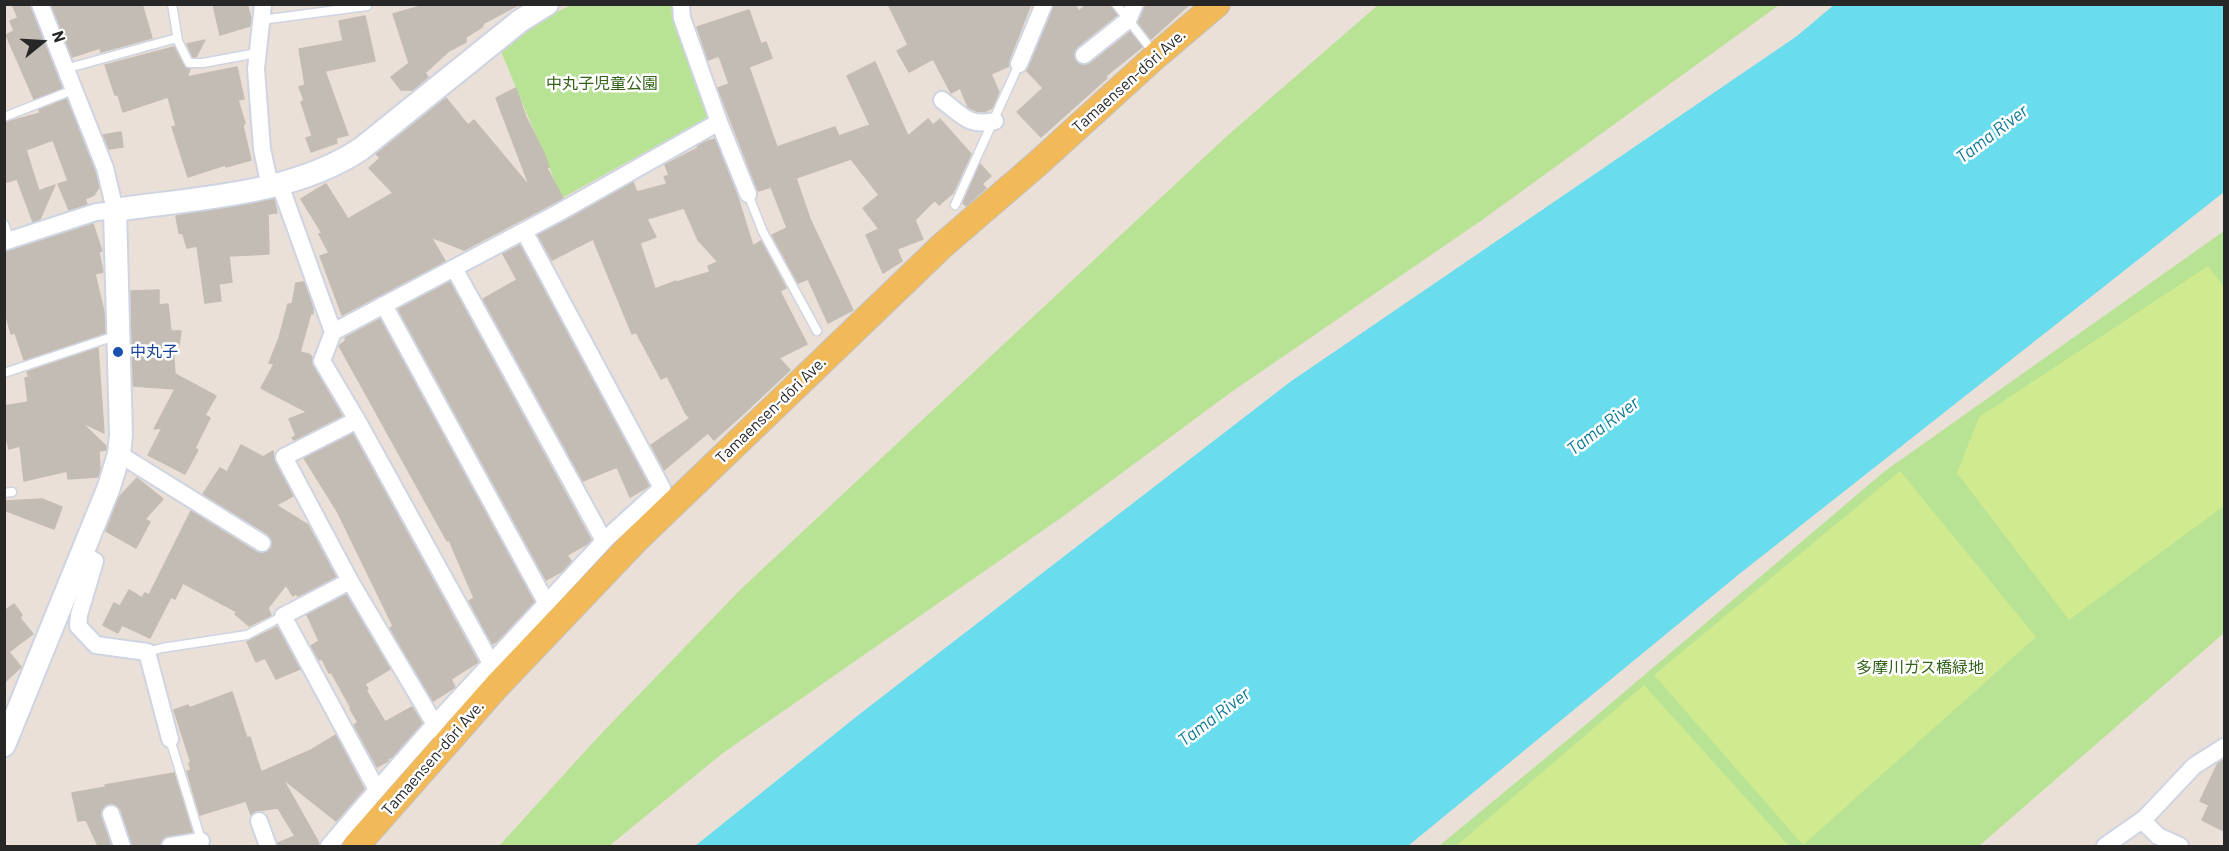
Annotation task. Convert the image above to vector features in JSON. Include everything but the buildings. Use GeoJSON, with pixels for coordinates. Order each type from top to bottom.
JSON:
{"type":"FeatureCollection","features":[{"type":"Feature","properties":{"kind":"main road","name":"Tamaensen-dōri Ave."},"geometry":{"type":"LineString","coordinates":[[356,846],[441,733],[627,549],[943,244],[1036,165],[1217,4]]}},
{"type":"Feature","properties":{"kind":"street"},"geometry":{"type":"LineString","coordinates":[[4,745],[109,487],[119,454],[116,210],[105,168],[40,4]]}},
{"type":"Feature","properties":{"kind":"street"},"geometry":{"type":"LineString","coordinates":[[6,235],[96,212],[275,186],[339,163],[361,149],[520,21],[547,4]]}},
{"type":"Feature","properties":{"kind":"street"},"geometry":{"type":"LineString","coordinates":[[681,4],[682,18],[719,122],[748,194]]}},
{"type":"Feature","properties":{"kind":"street"},"geometry":{"type":"LineString","coordinates":[[1019,64],[1044,4]]}},
{"type":"Feature","properties":{"kind":"street"},"geometry":{"type":"LineString","coordinates":[[262,12],[256,69],[262,149],[333,332],[322,362],[357,420],[492,665]]}},
{"type":"Feature","properties":{"kind":"street"},"geometry":{"type":"LineString","coordinates":[[1084,55],[1131,12]]}},
{"type":"Feature","properties":{"kind":"street"},"geometry":{"type":"LineString","coordinates":[[942,100],[971,122],[980,124],[994,121]]}},
{"type":"Feature","properties":{"kind":"street"},"geometry":{"type":"LineString","coordinates":[[333,332],[524,231],[719,122]]}},
{"type":"Feature","properties":{"kind":"street"},"geometry":{"type":"LineString","coordinates":[[329,846],[377,790],[441,733],[492,665],[604,541],[662,488],[524,231]]}},
{"type":"Feature","properties":{"kind":"street"},"geometry":{"type":"LineString","coordinates":[[454,268],[604,541]]}},
{"type":"Feature","properties":{"kind":"street"},"geometry":{"type":"LineString","coordinates":[[384,305],[547,603]]}},
{"type":"Feature","properties":{"kind":"street"},"geometry":{"type":"LineString","coordinates":[[357,420],[284,458],[350,580],[441,733]]}},
{"type":"Feature","properties":{"kind":"street"},"geometry":{"type":"LineString","coordinates":[[119,454],[262,543]]}},
{"type":"Feature","properties":{"kind":"street"},"geometry":{"type":"LineString","coordinates":[[82,554],[95,561],[79,615],[78,626],[96,645],[147,652],[170,739]]}},
{"type":"Feature","properties":{"kind":"street"},"geometry":{"type":"LineString","coordinates":[[350,580],[284,615],[377,790]]}},
{"type":"Feature","properties":{"kind":"street"},"geometry":{"type":"LineString","coordinates":[[2106,846],[2142,820],[2194,766],[2224,747]]}},
{"type":"Feature","properties":{"kind":"street"},"geometry":{"type":"LineString","coordinates":[[111,814],[122,846]]}},
{"type":"Feature","properties":{"kind":"street"},"geometry":{"type":"LineString","coordinates":[[2142,820],[2158,836],[2180,846]]}},
{"type":"Feature","properties":{"kind":"street"},"geometry":{"type":"LineString","coordinates":[[259,821],[268,846]]}},
{"type":"Feature","properties":{"kind":"street"},"geometry":{"type":"LineString","coordinates":[[170,846],[202,844]]}},
{"type":"Feature","properties":{"kind":"lane"},"geometry":{"type":"LineString","coordinates":[[172,4],[177,38],[189,63],[204,63],[257,52]]}},
{"type":"Feature","properties":{"kind":"lane"},"geometry":{"type":"LineString","coordinates":[[1116,4],[1131,12],[1157,55]]}},
{"type":"Feature","properties":{"kind":"lane"},"geometry":{"type":"LineString","coordinates":[[262,12],[367,6]]}},
{"type":"Feature","properties":{"kind":"lane"},"geometry":{"type":"LineString","coordinates":[[65,69],[177,38]]}},
{"type":"Feature","properties":{"kind":"lane"},"geometry":{"type":"LineString","coordinates":[[955,206],[1019,64]]}},
{"type":"Feature","properties":{"kind":"lane"},"geometry":{"type":"LineString","coordinates":[[4,117],[74,90]]}},
{"type":"Feature","properties":{"kind":"lane"},"geometry":{"type":"LineString","coordinates":[[748,194],[763,232],[817,331]]}},
{"type":"Feature","properties":{"kind":"lane"},"geometry":{"type":"LineString","coordinates":[[4,373],[118,335]]}},
{"type":"Feature","properties":{"kind":"lane"},"geometry":{"type":"LineString","coordinates":[[147,652],[247,635],[284,615]]}},
{"type":"Feature","properties":{"kind":"lane"},"geometry":{"type":"LineString","coordinates":[[170,739],[202,844]]}},
{"type":"Feature","properties":{"kind":"green space","name":"中丸子児童公園"},"geometry":{"type":"Polygon","coordinates":[[[571,5],[675,5],[709,113],[705,119],[562,198],[500,49],[549,16],[571,5]]]}},
{"type":"Feature","properties":{"kind":"green space"},"geometry":{"type":"Polygon","coordinates":[[[1378,5],[1779,5],[1482,220],[1230,393],[1065,515],[723,753],[609,846],[499,846],[598,737],[741,589],[1227,136],[1378,5]]]}},
{"type":"Feature","properties":{"kind":"green space","name":"多摩川ガス橋緑地"},"geometry":{"type":"Polygon","coordinates":[[[2224,231],[2224,633],[1979,846],[1439,846],[1885,471],[2224,231]]]}},
{"type":"Feature","properties":{"kind":"green space"},"geometry":{"type":"Polygon","coordinates":[[[2208,266],[2224,287],[2224,506],[2069,620],[1957,473],[1979,417],[2208,266]]]}},
{"type":"Feature","properties":{"kind":"green space"},"geometry":{"type":"Polygon","coordinates":[[[1900,471],[2036,637],[1803,845],[1654,675],[1900,471]]]}},
{"type":"Feature","properties":{"kind":"green space"},"geometry":{"type":"Polygon","coordinates":[[[1644,685],[1789,846],[1456,846],[1644,685]]]}},
{"type":"Feature","properties":{"kind":"water","name":"Tama River"},"geometry":{"type":"Polygon","coordinates":[[[1835,4],[2224,5],[2224,192],[1738,575],[1408,846],[695,846],[861,713],[1290,382],[1797,36],[1835,4]]]}},
{"type":"Feature","properties":{"kind":"place","name":"中丸子"},"geometry":{"type":"Point","coordinates":[118,352]}}]}
